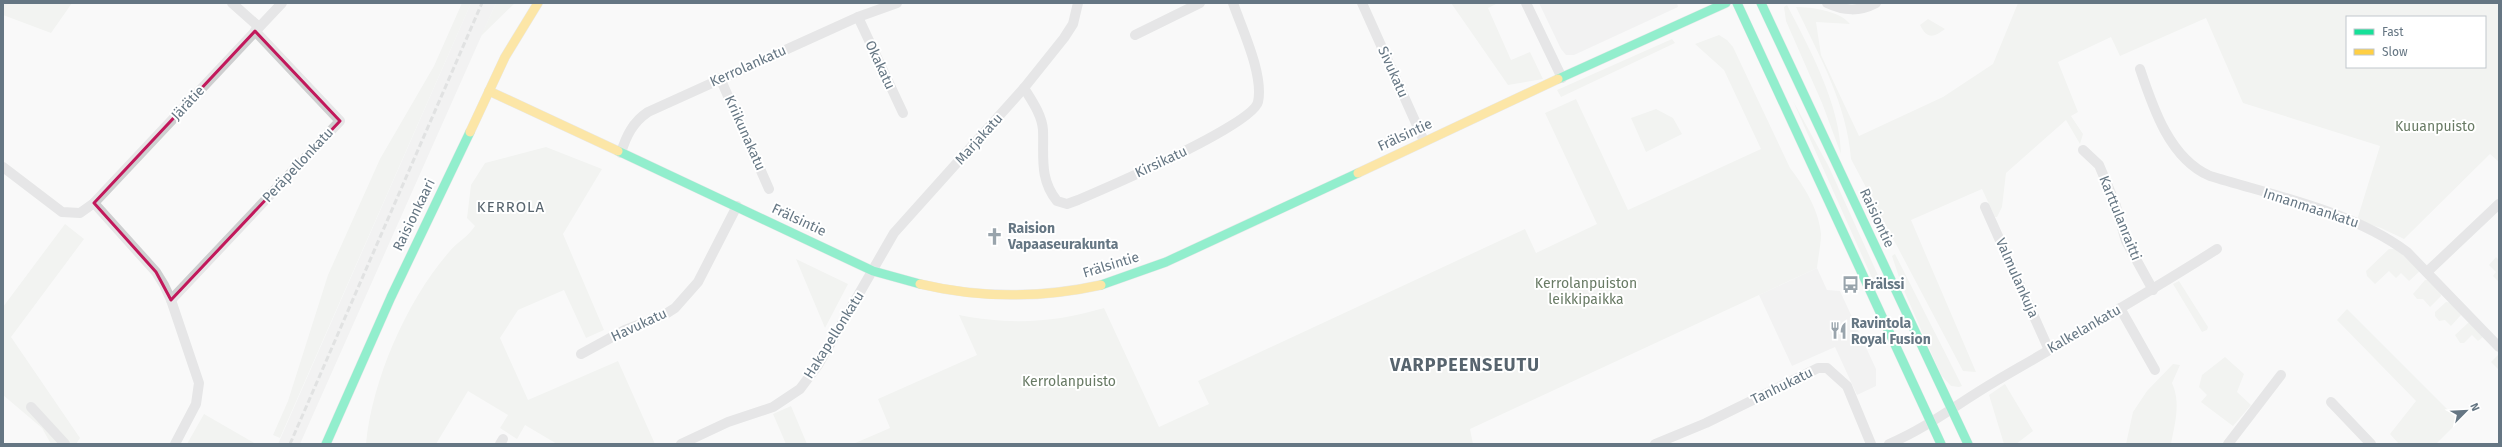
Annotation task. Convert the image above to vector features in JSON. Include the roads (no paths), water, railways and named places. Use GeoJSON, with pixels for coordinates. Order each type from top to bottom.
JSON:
{"type":"FeatureCollection","features":[{"type":"Feature","properties":{"kind":"main road","name":"Raisionkaari"},"geometry":{"type":"LineString","coordinates":[[326,444],[372,335],[489,91],[514,40],[538,3]]}},
{"type":"Feature","properties":{"kind":"main road","name":"Frälsintie"},"geometry":{"type":"LineString","coordinates":[[489,91],[873,271],[933,288],[961,292],[1018,294],[1087,288],[1116,281],[1167,262],[1424,141],[1726,3]]}},
{"type":"Feature","properties":{"kind":"main road"},"geometry":{"type":"LineString","coordinates":[[1737,3],[1941,444]]}},
{"type":"Feature","properties":{"kind":"main road","name":"Raisiontie"},"geometry":{"type":"LineString","coordinates":[[1761,3],[1968,444]]}},
{"type":"Feature","properties":{"kind":"street"},"geometry":{"type":"LineString","coordinates":[[232,3],[257,29]]}},
{"type":"Feature","properties":{"kind":"street","name":"Järätie"},"geometry":{"type":"LineString","coordinates":[[3,167],[62,212],[80,213],[94,203],[282,3]]}},
{"type":"Feature","properties":{"kind":"street","name":"Kerrolankatu"},"geometry":{"type":"LineString","coordinates":[[621,153],[625,139],[639,118],[660,106],[858,17],[897,3]]}},
{"type":"Feature","properties":{"kind":"street","name":"Marjakatu"},"geometry":{"type":"LineString","coordinates":[[873,271],[894,233],[1024,88],[1064,38],[1073,24],[1078,3]]}},
{"type":"Feature","properties":{"kind":"street"},"geometry":{"type":"LineString","coordinates":[[1135,35],[1200,3]]}},
{"type":"Feature","properties":{"kind":"street","name":"Kirsikatu"},"geometry":{"type":"LineString","coordinates":[[1024,88],[1040,115],[1043,130],[1042,161],[1050,193],[1056,201],[1067,204],[1078,200],[1176,155],[1219,133],[1249,114],[1258,104],[1260,90],[1257,76],[1233,3]]}},
{"type":"Feature","properties":{"kind":"street","name":"Sivukatu"},"geometry":{"type":"LineString","coordinates":[[1362,3],[1424,141]]}},
{"type":"Feature","properties":{"kind":"street"},"geometry":{"type":"LineString","coordinates":[[1526,3],[1562,78]]}},
{"type":"Feature","properties":{"kind":"street"},"geometry":{"type":"LineString","coordinates":[[1827,3],[1839,8],[1854,10],[1876,3]]}},
{"type":"Feature","properties":{"kind":"street","name":"Okakatu"},"geometry":{"type":"LineString","coordinates":[[858,17],[903,113]]}},
{"type":"Feature","properties":{"kind":"street","name":"Peräpellonkatu"},"geometry":{"type":"LineString","coordinates":[[171,300],[340,121],[257,29]]}},
{"type":"Feature","properties":{"kind":"street","name":"Innanmaankatu"},"geometry":{"type":"LineString","coordinates":[[2140,69],[2169,139],[2181,157],[2198,171],[2362,225],[2396,244],[2427,272],[2499,347]]}},
{"type":"Feature","properties":{"kind":"street","name":"Kriikunakatu"},"geometry":{"type":"LineString","coordinates":[[720,78],[769,188]]}},
{"type":"Feature","properties":{"kind":"street","name":"Karttulanraitti"},"geometry":{"type":"LineString","coordinates":[[2083,150],[2099,165],[2115,203],[2126,241],[2153,290]]}},
{"type":"Feature","properties":{"kind":"street"},"geometry":{"type":"LineString","coordinates":[[94,203],[156,272],[171,300],[199,383],[196,404],[175,444]]}},
{"type":"Feature","properties":{"kind":"street"},"geometry":{"type":"LineString","coordinates":[[2427,272],[2499,204]]}},
{"type":"Feature","properties":{"kind":"street","name":"Havukatu"},"geometry":{"type":"LineString","coordinates":[[581,354],[625,330],[652,321],[675,308],[698,282],[737,206]]}},
{"type":"Feature","properties":{"kind":"street","name":"Valmulankuja"},"geometry":{"type":"LineString","coordinates":[[1985,207],[2049,350]]}},
{"type":"Feature","properties":{"kind":"street","name":"Kalkelankatu"},"geometry":{"type":"LineString","coordinates":[[1889,444],[1914,433],[2049,350],[2153,290],[2217,249]]}},
{"type":"Feature","properties":{"kind":"street","name":"Hakapellonkatu"},"geometry":{"type":"LineString","coordinates":[[681,444],[715,428],[773,406],[800,389],[818,364],[831,339],[873,271]]}},
{"type":"Feature","properties":{"kind":"street"},"geometry":{"type":"LineString","coordinates":[[2120,308],[2155,370]]}},
{"type":"Feature","properties":{"kind":"street","name":"Tanhukatu"},"geometry":{"type":"LineString","coordinates":[[1655,444],[1706,423],[1818,368],[1827,368],[1847,386],[1871,444]]}},
{"type":"Feature","properties":{"kind":"street"},"geometry":{"type":"LineString","coordinates":[[2228,444],[2281,375]]}},
{"type":"Feature","properties":{"kind":"street"},"geometry":{"type":"LineString","coordinates":[[2331,402],[2371,444]]}},
{"type":"Feature","properties":{"kind":"street"},"geometry":{"type":"LineString","coordinates":[[30,407],[66,444]]}},
{"type":"Feature","properties":{"kind":"railway"},"geometry":{"type":"LineString","coordinates":[[290,444],[482,3]]}},
{"type":"Feature","properties":{"kind":"place","name":"Raision Vapaaseurakunta"},"geometry":{"type":"Point","coordinates":[995,236]}},
{"type":"Feature","properties":{"kind":"place","name":"Frälssi"},"geometry":{"type":"Point","coordinates":[1851,284]}},
{"type":"Feature","properties":{"kind":"place","name":"Ravintola Royal Fusion"},"geometry":{"type":"Point","coordinates":[1838,331]}},
{"type":"Feature","properties":{"kind":"district","name":"KERROLA"},"geometry":{"type":"Point","coordinates":[511,207]}},
{"type":"Feature","properties":{"kind":"district","name":"VARPPEENSEUTU"},"geometry":{"type":"Point","coordinates":[1465,365]}},
{"type":"Feature","properties":{"kind":"park label","name":"Kuuanpuisto"},"geometry":{"type":"Point","coordinates":[2435,126]}},
{"type":"Feature","properties":{"kind":"park label","name":"Kerrolanpuiston leikkipaikka"},"geometry":{"type":"Point","coordinates":[1586,292]}},
{"type":"Feature","properties":{"kind":"park label","name":"Kerrolanpuisto"},"geometry":{"type":"Point","coordinates":[1069,381]}}]}
